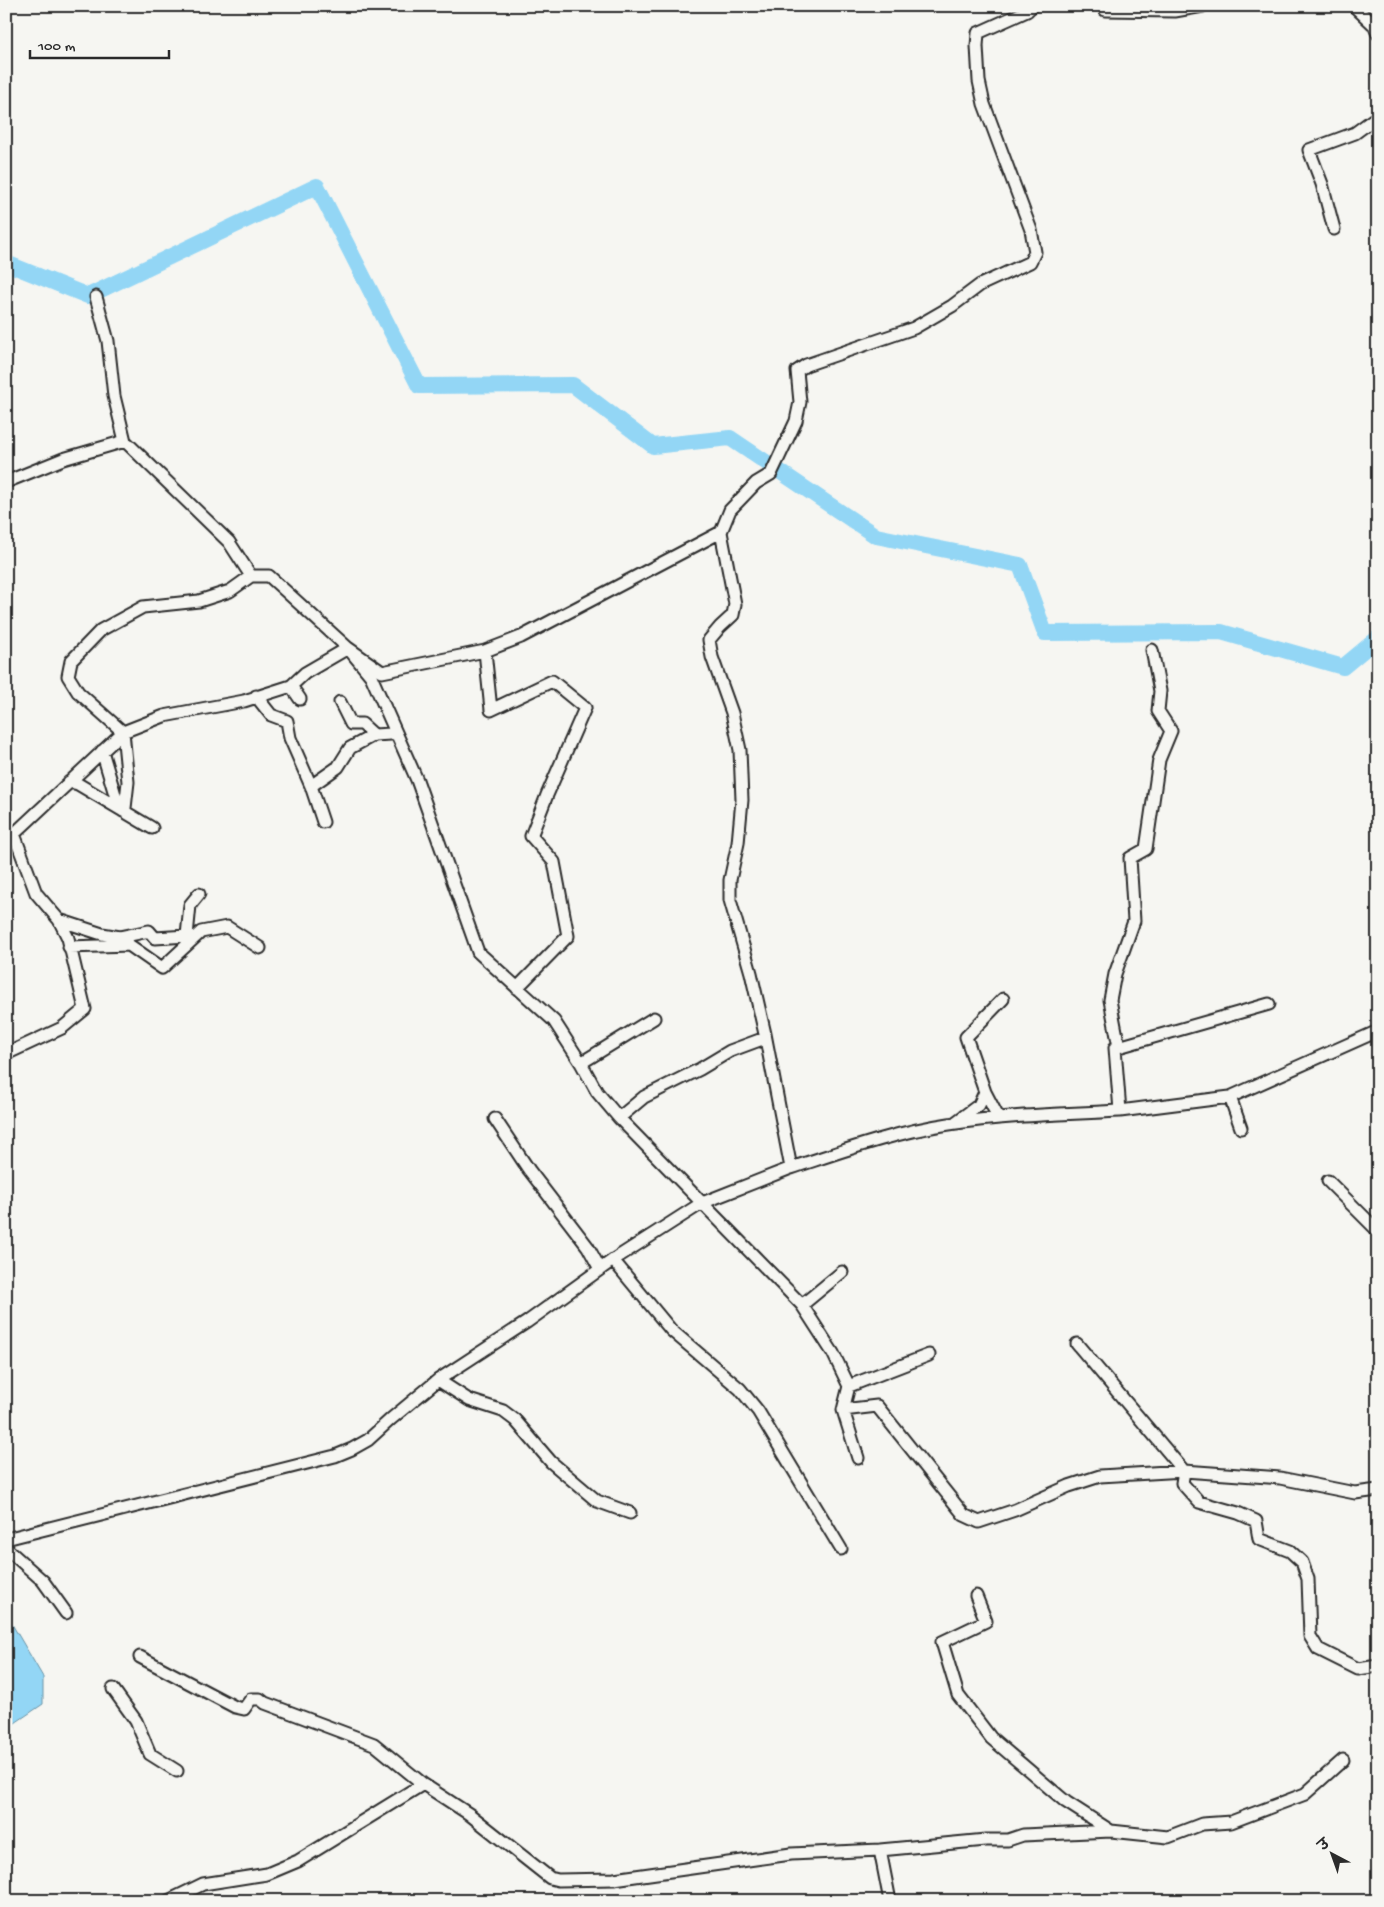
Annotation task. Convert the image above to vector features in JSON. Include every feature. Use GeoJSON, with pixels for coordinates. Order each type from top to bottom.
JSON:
{"type":"FeatureCollection","features":[{"type":"Feature","properties":{"kind":"street"},"geometry":{"type":"LineString","coordinates":[[792,1168],[751,973],[730,900],[730,880],[738,843],[742,800],[740,750],[732,713],[712,657],[710,640],[733,615],[735,604],[720,532],[730,510],[756,483],[771,474],[796,421],[800,402],[797,371],[806,365],[914,328],[952,306],[980,285],[1030,262],[1035,252],[1031,230],[984,104],[979,81],[977,46],[978,33],[1027,11],[1032,6]]}},
{"type":"Feature","properties":{"kind":"street"},"geometry":{"type":"LineString","coordinates":[[1104,10],[1175,11],[1203,6]]}},
{"type":"Feature","properties":{"kind":"street"},"geometry":{"type":"LineString","coordinates":[[1354,6],[1374,25],[1378,34]]}},
{"type":"Feature","properties":{"kind":"street"},"geometry":{"type":"LineString","coordinates":[[1334,229],[1322,184],[1309,150],[1355,133],[1378,116]]}},
{"type":"Feature","properties":{"kind":"street"},"geometry":{"type":"LineString","coordinates":[[96,297],[108,341],[114,396],[125,441],[229,542],[250,576]]}},
{"type":"Feature","properties":{"kind":"street"},"geometry":{"type":"LineString","coordinates":[[6,482],[63,459],[125,441]]}},
{"type":"Feature","properties":{"kind":"street"},"geometry":{"type":"LineString","coordinates":[[121,810],[125,808],[128,782],[122,732],[78,692],[68,676],[71,661],[101,630],[143,607],[199,601],[230,591],[250,576],[269,576],[348,648],[382,672],[485,651],[521,637],[720,532]]}},
{"type":"Feature","properties":{"kind":"street"},"geometry":{"type":"LineString","coordinates":[[7,1051],[62,1028],[85,1009],[68,938],[59,920],[36,893],[14,834],[122,732],[164,716],[244,701],[291,686],[305,673],[348,648]]}},
{"type":"Feature","properties":{"kind":"street"},"geometry":{"type":"LineString","coordinates":[[348,648],[371,676],[417,780],[478,952],[554,1021],[598,1092],[619,1118],[802,1305],[833,1353],[848,1386],[843,1410],[858,1458]]}},
{"type":"Feature","properties":{"kind":"street"},"geometry":{"type":"LineString","coordinates":[[1119,1047],[1110,1000],[1115,974],[1134,921],[1130,858],[1146,849],[1160,760],[1172,731],[1158,710],[1160,691],[1152,650]]}},
{"type":"Feature","properties":{"kind":"street"},"geometry":{"type":"LineString","coordinates":[[485,651],[491,710],[552,681],[584,708],[531,836],[554,862],[568,936],[517,988]]}},
{"type":"Feature","properties":{"kind":"street"},"geometry":{"type":"LineString","coordinates":[[291,686],[300,699]]}},
{"type":"Feature","properties":{"kind":"street"},"geometry":{"type":"LineString","coordinates":[[256,696],[271,715],[287,721],[290,738],[311,786],[323,822]]}},
{"type":"Feature","properties":{"kind":"street"},"geometry":{"type":"LineString","coordinates":[[340,702],[351,724],[362,724],[374,735]]}},
{"type":"Feature","properties":{"kind":"street"},"geometry":{"type":"LineString","coordinates":[[311,786],[338,767],[350,748],[374,735],[391,734],[395,731]]}},
{"type":"Feature","properties":{"kind":"street"},"geometry":{"type":"LineString","coordinates":[[102,751],[121,810]]}},
{"type":"Feature","properties":{"kind":"street"},"geometry":{"type":"LineString","coordinates":[[69,782],[78,784],[152,828]]}},
{"type":"Feature","properties":{"kind":"street"},"geometry":{"type":"LineString","coordinates":[[59,920],[102,934],[120,937],[149,932],[155,938],[187,936],[190,905],[199,894]]}},
{"type":"Feature","properties":{"kind":"street"},"geometry":{"type":"LineString","coordinates":[[69,947],[129,946],[162,968],[200,932],[227,927],[260,948]]}},
{"type":"Feature","properties":{"kind":"street"},"geometry":{"type":"LineString","coordinates":[[998,1117],[985,1092],[966,1037],[1004,999]]}},
{"type":"Feature","properties":{"kind":"street"},"geometry":{"type":"LineString","coordinates":[[1120,1111],[1115,1048],[1270,1004]]}},
{"type":"Feature","properties":{"kind":"street"},"geometry":{"type":"LineString","coordinates":[[580,1062],[654,1018]]}},
{"type":"Feature","properties":{"kind":"street"},"geometry":{"type":"LineString","coordinates":[[6,1539],[335,1456],[352,1449],[368,1440],[438,1380],[527,1322],[613,1260],[702,1203],[792,1168],[883,1138],[954,1123],[998,1117],[1120,1111],[1230,1097],[1378,1031]]}},
{"type":"Feature","properties":{"kind":"street"},"geometry":{"type":"LineString","coordinates":[[619,1118],[644,1098],[730,1051],[765,1038]]}},
{"type":"Feature","properties":{"kind":"street"},"geometry":{"type":"LineString","coordinates":[[954,1123],[979,1105],[985,1092]]}},
{"type":"Feature","properties":{"kind":"street"},"geometry":{"type":"LineString","coordinates":[[1230,1097],[1241,1128]]}},
{"type":"Feature","properties":{"kind":"street"},"geometry":{"type":"LineString","coordinates":[[496,1119],[529,1170],[588,1247],[600,1269]]}},
{"type":"Feature","properties":{"kind":"street"},"geometry":{"type":"LineString","coordinates":[[1328,1181],[1378,1230]]}},
{"type":"Feature","properties":{"kind":"street"},"geometry":{"type":"LineString","coordinates":[[613,1260],[671,1330],[740,1389],[758,1411],[841,1549]]}},
{"type":"Feature","properties":{"kind":"street"},"geometry":{"type":"LineString","coordinates":[[802,1305],[842,1272]]}},
{"type":"Feature","properties":{"kind":"street"},"geometry":{"type":"LineString","coordinates":[[1077,1344],[1184,1471],[1182,1483],[1199,1502],[1238,1513],[1256,1521],[1259,1539],[1290,1551],[1299,1558],[1308,1579],[1310,1636],[1318,1649],[1358,1669],[1378,1666]]}},
{"type":"Feature","properties":{"kind":"street"},"geometry":{"type":"LineString","coordinates":[[848,1386],[929,1355]]}},
{"type":"Feature","properties":{"kind":"street"},"geometry":{"type":"LineString","coordinates":[[438,1380],[469,1400],[503,1411],[514,1420],[551,1462],[597,1501],[630,1513]]}},
{"type":"Feature","properties":{"kind":"street"},"geometry":{"type":"LineString","coordinates":[[843,1410],[878,1406],[964,1515],[979,1522],[1015,1510],[1069,1486],[1100,1476],[1184,1471],[1280,1478],[1355,1493],[1378,1490]]}},
{"type":"Feature","properties":{"kind":"street"},"geometry":{"type":"LineString","coordinates":[[6,1548],[44,1581],[66,1613]]}},
{"type":"Feature","properties":{"kind":"street"},"geometry":{"type":"LineString","coordinates":[[976,1596],[986,1621],[942,1642],[958,1695],[991,1738],[1066,1802],[1111,1831]]}},
{"type":"Feature","properties":{"kind":"street"},"geometry":{"type":"LineString","coordinates":[[140,1657],[235,1708],[244,1708],[251,1699],[260,1699],[266,1703],[374,1744],[423,1784],[469,1814],[550,1878],[558,1880],[614,1879],[791,1854],[880,1850],[986,1840],[1008,1840],[1023,1835],[1111,1831],[1168,1837],[1202,1824],[1231,1822],[1305,1794],[1343,1760]]}},
{"type":"Feature","properties":{"kind":"street"},"geometry":{"type":"LineString","coordinates":[[113,1689],[136,1721],[150,1754],[177,1771]]}},
{"type":"Feature","properties":{"kind":"street"},"geometry":{"type":"LineString","coordinates":[[168,1901],[203,1884],[267,1874],[298,1861],[423,1784]]}},
{"type":"Feature","properties":{"kind":"street"},"geometry":{"type":"LineString","coordinates":[[880,1850],[890,1901]]}},
{"type":"Feature","properties":{"kind":"water"},"geometry":{"type":"Polygon","coordinates":[[[6,1614],[43,1677],[43,1704],[6,1729],[6,1614]]]}},
{"type":"Feature","properties":{"kind":"waterway"},"geometry":{"type":"LineString","coordinates":[[6,263],[88,296],[317,186],[419,386],[573,385],[653,446],[730,438],[876,536],[1020,565],[1045,633],[1221,632],[1343,667],[1378,638]]}}]}
